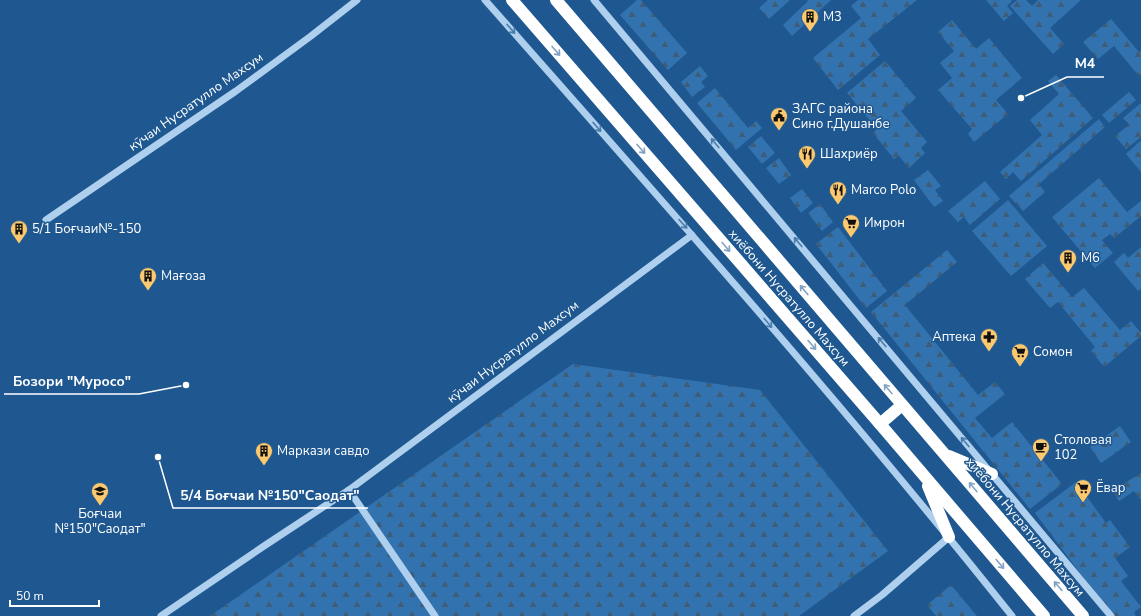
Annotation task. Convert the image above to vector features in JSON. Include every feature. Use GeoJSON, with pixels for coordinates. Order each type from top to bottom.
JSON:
{"type":"FeatureCollection","features":[{"type":"Feature","properties":{"kind":"highway","name":"хиёбони Нусратулло Махсум"},"geometry":{"type":"LineString","coordinates":[[512,0],[880,424],[1044,616]]}},
{"type":"Feature","properties":{"kind":"highway","name":"хиёбони Нусратулло Махсум"},"geometry":{"type":"LineString","coordinates":[[556,0],[1083,616]]}},
{"type":"Feature","properties":{"kind":"highway"},"geometry":{"type":"LineString","coordinates":[[880,424],[902,405]]}},
{"type":"Feature","properties":{"kind":"highway"},"geometry":{"type":"LineString","coordinates":[[945,454],[992,474]]}},
{"type":"Feature","properties":{"kind":"highway"},"geometry":{"type":"LineString","coordinates":[[924,476],[949,536]]}},
{"type":"Feature","properties":{"kind":"street","name":"кӯчаи Нусратулло Махсум"},"geometry":{"type":"LineString","coordinates":[[46,220],[236,91],[357,0]]}},
{"type":"Feature","properties":{"kind":"street"},"geometry":{"type":"LineString","coordinates":[[485,0],[692,235],[949,536],[1012,616]]}},
{"type":"Feature","properties":{"kind":"street"},"geometry":{"type":"LineString","coordinates":[[594,0],[1111,616]]}},
{"type":"Feature","properties":{"kind":"street","name":"кӯчаи Нусратулло Махсум"},"geometry":{"type":"LineString","coordinates":[[161,616],[349,490],[692,235]]}},
{"type":"Feature","properties":{"kind":"street"},"geometry":{"type":"LineString","coordinates":[[349,490],[434,616]]}},
{"type":"Feature","properties":{"kind":"street"},"geometry":{"type":"LineString","coordinates":[[854,616],[882,595],[949,536]]}},
{"type":"Feature","properties":{"kind":"green space"},"geometry":{"type":"Polygon","coordinates":[[[637,0],[641,0],[687,53],[668,70],[620,15],[637,0]]]}},
{"type":"Feature","properties":{"kind":"green space"},"geometry":{"type":"Polygon","coordinates":[[[768,0],[790,0],[769,19],[759,8],[768,0]]]}},
{"type":"Feature","properties":{"kind":"green space"},"geometry":{"type":"Polygon","coordinates":[[[807,0],[831,0],[792,36],[783,25],[808,1],[807,0]]]}},
{"type":"Feature","properties":{"kind":"green space"},"geometry":{"type":"Polygon","coordinates":[[[858,0],[917,0],[868,39],[880,55],[838,90],[813,58],[861,18],[851,6],[858,0]]]}},
{"type":"Feature","properties":{"kind":"green space"},"geometry":{"type":"Polygon","coordinates":[[[986,0],[1011,0],[1012,1],[1007,6],[1013,13],[1004,21],[986,0]]]}},
{"type":"Feature","properties":{"kind":"green space"},"geometry":{"type":"Polygon","coordinates":[[[1017,0],[1026,0],[1032,6],[1038,0],[1081,0],[1050,28],[1064,44],[1053,54],[1010,6],[1017,0]]]}},
{"type":"Feature","properties":{"kind":"green space"},"geometry":{"type":"Polygon","coordinates":[[[1111,19],[1139,52],[1141,51],[1141,74],[1139,76],[1114,46],[1098,59],[1083,42],[1111,19]]]}},
{"type":"Feature","properties":{"kind":"green space"},"geometry":{"type":"Polygon","coordinates":[[[952,20],[976,49],[989,38],[1022,78],[996,100],[1008,114],[974,142],[968,134],[972,129],[938,90],[952,78],[940,63],[954,51],[938,32],[952,20]]]}},
{"type":"Feature","properties":{"kind":"green space"},"geometry":{"type":"Polygon","coordinates":[[[885,61],[916,98],[901,111],[927,142],[921,148],[925,153],[909,168],[899,156],[894,159],[873,133],[877,129],[847,93],[885,61]]]}},
{"type":"Feature","properties":{"kind":"green space"},"geometry":{"type":"Polygon","coordinates":[[[700,66],[708,76],[701,82],[705,87],[692,97],[681,82],[700,66]]]}},
{"type":"Feature","properties":{"kind":"green space"},"geometry":{"type":"Polygon","coordinates":[[[1056,75],[1093,118],[1021,181],[1013,172],[1006,179],[1000,172],[1042,135],[1030,120],[1059,94],[1048,81],[1056,75]]]}},
{"type":"Feature","properties":{"kind":"green space"},"geometry":{"type":"Polygon","coordinates":[[[715,88],[748,128],[756,121],[762,128],[736,150],[697,103],[715,88]]]}},
{"type":"Feature","properties":{"kind":"green space"},"geometry":{"type":"Polygon","coordinates":[[[1129,92],[1136,100],[1109,123],[1102,115],[1129,92]]]}},
{"type":"Feature","properties":{"kind":"green space"},"geometry":{"type":"Polygon","coordinates":[[[1141,103],[1141,137],[1126,149],[1115,136],[1129,125],[1123,118],[1141,103]]]}},
{"type":"Feature","properties":{"kind":"green space"},"geometry":{"type":"Polygon","coordinates":[[[1099,119],[1105,127],[1039,184],[1045,192],[1023,211],[1009,196],[1099,119]]]}},
{"type":"Feature","properties":{"kind":"green space"},"geometry":{"type":"Polygon","coordinates":[[[761,136],[775,153],[762,164],[748,147],[761,136]]]}},
{"type":"Feature","properties":{"kind":"green space"},"geometry":{"type":"Polygon","coordinates":[[[1140,141],[1141,142],[1141,172],[1126,154],[1140,141]]]}},
{"type":"Feature","properties":{"kind":"green space"},"geometry":{"type":"Polygon","coordinates":[[[779,158],[791,175],[779,184],[766,168],[779,158]]]}},
{"type":"Feature","properties":{"kind":"green space"},"geometry":{"type":"Polygon","coordinates":[[[928,170],[941,186],[935,190],[943,201],[934,207],[914,180],[928,170]]]}},
{"type":"Feature","properties":{"kind":"green space"},"geometry":{"type":"Polygon","coordinates":[[[1099,178],[1127,212],[1141,201],[1141,216],[1114,238],[1110,234],[1102,240],[1113,253],[1095,268],[1052,217],[1099,178]]]}},
{"type":"Feature","properties":{"kind":"green space"},"geometry":{"type":"Polygon","coordinates":[[[985,181],[1000,199],[970,225],[964,217],[958,222],[948,211],[985,181]]]}},
{"type":"Feature","properties":{"kind":"green space"},"geometry":{"type":"Polygon","coordinates":[[[802,189],[813,203],[801,213],[790,198],[802,189]]]}},
{"type":"Feature","properties":{"kind":"green space"},"geometry":{"type":"Polygon","coordinates":[[[1008,200],[1047,246],[1011,276],[972,231],[1008,200]]]}},
{"type":"Feature","properties":{"kind":"green space"},"geometry":{"type":"Polygon","coordinates":[[[820,204],[833,222],[822,231],[808,213],[820,204]]]}},
{"type":"Feature","properties":{"kind":"green space"},"geometry":{"type":"Polygon","coordinates":[[[838,227],[887,291],[866,308],[816,244],[838,227]]]}},
{"type":"Feature","properties":{"kind":"green space"},"geometry":{"type":"Polygon","coordinates":[[[1141,247],[1141,289],[1138,291],[1114,262],[1124,253],[1128,258],[1141,247]]]}},
{"type":"Feature","properties":{"kind":"green space"},"geometry":{"type":"Polygon","coordinates":[[[947,250],[957,262],[905,305],[978,395],[995,382],[1005,394],[975,418],[992,438],[1012,422],[1062,484],[1030,509],[871,312],[947,250]]]}},
{"type":"Feature","properties":{"kind":"green space"},"geometry":{"type":"Polygon","coordinates":[[[1043,263],[1072,297],[1084,288],[1120,330],[1131,321],[1141,333],[1141,336],[1104,367],[1091,351],[1095,347],[1058,302],[1050,308],[1025,279],[1043,263]]]}},
{"type":"Feature","properties":{"kind":"green space"},"geometry":{"type":"Polygon","coordinates":[[[573,364],[760,390],[888,551],[799,616],[210,616],[573,364]]]}},
{"type":"Feature","properties":{"kind":"green space"},"geometry":{"type":"Polygon","coordinates":[[[1120,426],[1131,442],[1101,463],[1090,447],[1120,426]]]}},
{"type":"Feature","properties":{"kind":"green space"},"geometry":{"type":"Polygon","coordinates":[[[1141,473],[1141,500],[1134,491],[1119,501],[1112,491],[1141,473]]]}},
{"type":"Feature","properties":{"kind":"green space"},"geometry":{"type":"Polygon","coordinates":[[[1076,482],[1106,523],[1110,520],[1130,547],[1115,558],[1128,576],[1121,581],[1141,607],[1134,612],[1136,616],[1112,616],[1035,513],[1076,482]]]}},
{"type":"Feature","properties":{"kind":"green space"},"geometry":{"type":"Polygon","coordinates":[[[951,585],[977,616],[936,616],[927,605],[951,585]]]}},
{"type":"Feature","properties":{"kind":"place","name":"М3"},"geometry":{"type":"Point","coordinates":[810,32]}},
{"type":"Feature","properties":{"kind":"place","name":"М4"},"geometry":{"type":"Point","coordinates":[1021,98]}},
{"type":"Feature","properties":{"kind":"place","name":"ЗАГС района Сино г.Душанбе"},"geometry":{"type":"Point","coordinates":[779,131]}},
{"type":"Feature","properties":{"kind":"place","name":"Шахриёр"},"geometry":{"type":"Point","coordinates":[807,169]}},
{"type":"Feature","properties":{"kind":"place","name":"Marco Polo"},"geometry":{"type":"Point","coordinates":[838,205]}},
{"type":"Feature","properties":{"kind":"place","name":"Имрон"},"geometry":{"type":"Point","coordinates":[851,238]}},
{"type":"Feature","properties":{"kind":"place","name":"5/1 Боғчаи№-150"},"geometry":{"type":"Point","coordinates":[19,244]}},
{"type":"Feature","properties":{"kind":"place","name":"М6"},"geometry":{"type":"Point","coordinates":[1068,273]}},
{"type":"Feature","properties":{"kind":"place","name":"Мағоза"},"geometry":{"type":"Point","coordinates":[148,291]}},
{"type":"Feature","properties":{"kind":"place","name":"Аптека"},"geometry":{"type":"Point","coordinates":[989,352]}},
{"type":"Feature","properties":{"kind":"place","name":"Сомон"},"geometry":{"type":"Point","coordinates":[1020,367]}},
{"type":"Feature","properties":{"kind":"place","name":"Бозори \"Муросо\""},"geometry":{"type":"Point","coordinates":[186,385]}},
{"type":"Feature","properties":{"kind":"place","name":"5/4 Боғчаи №150\"Саодат\""},"geometry":{"type":"Point","coordinates":[158,457]}},
{"type":"Feature","properties":{"kind":"place","name":"Столовая 102"},"geometry":{"type":"Point","coordinates":[1041,462]}},
{"type":"Feature","properties":{"kind":"place","name":"Маркази савдо"},"geometry":{"type":"Point","coordinates":[264,466]}},
{"type":"Feature","properties":{"kind":"place","name":"Ёвар"},"geometry":{"type":"Point","coordinates":[1083,503]}},
{"type":"Feature","properties":{"kind":"place","name":"Боғчаи №150\"Саодат\""},"geometry":{"type":"Point","coordinates":[100,506]}}]}
